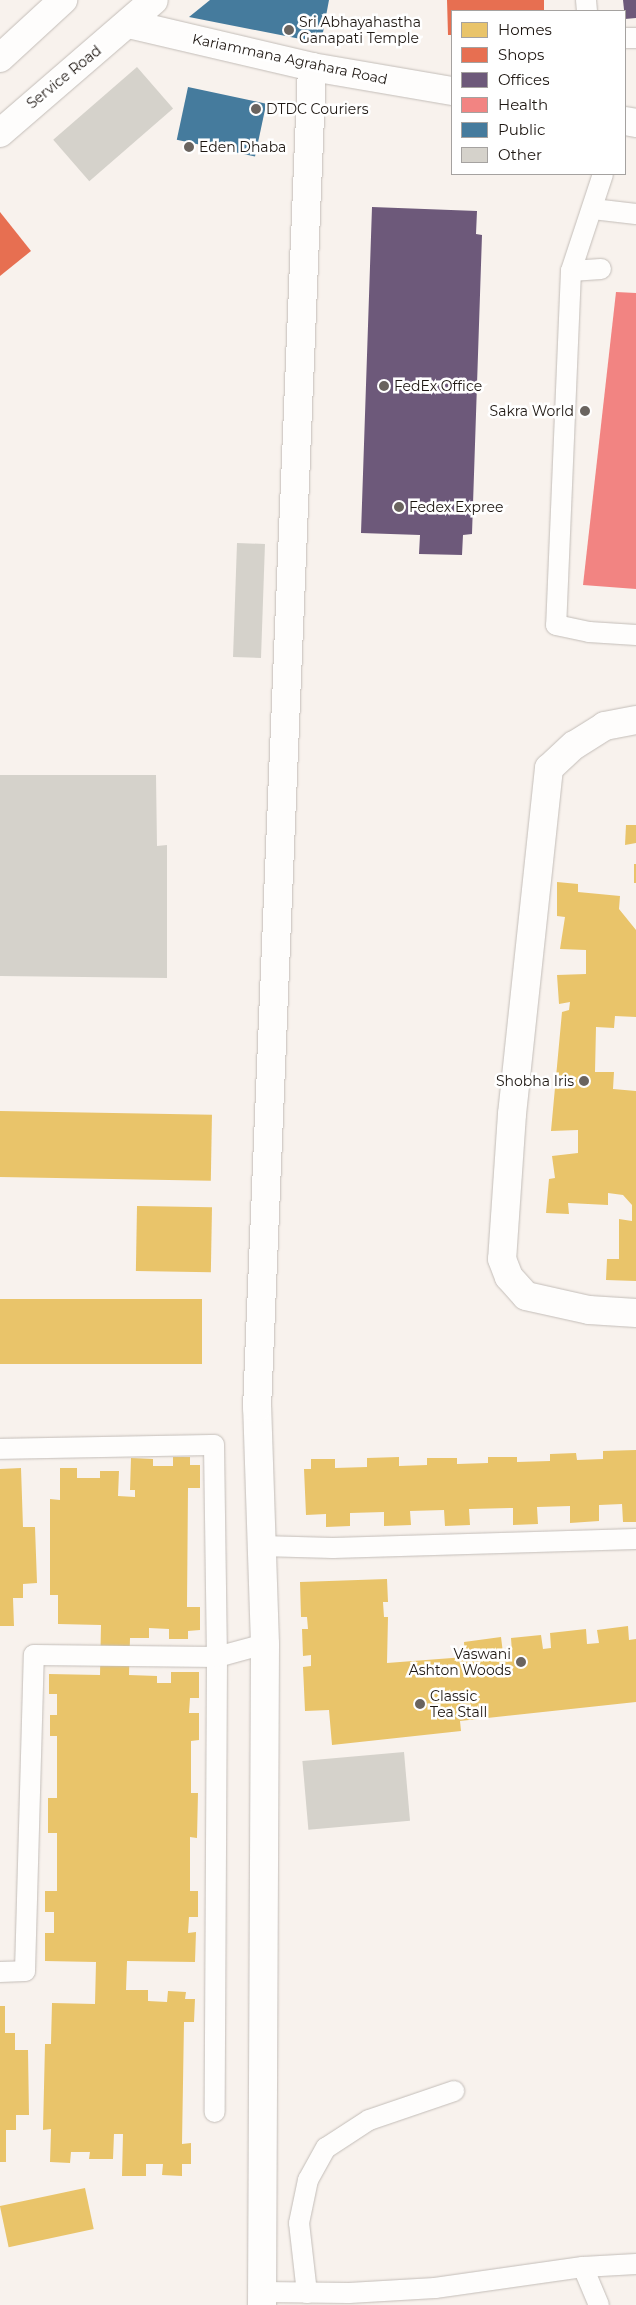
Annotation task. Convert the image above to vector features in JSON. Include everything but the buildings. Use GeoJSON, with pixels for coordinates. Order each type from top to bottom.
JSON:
{"type":"FeatureCollection","features":[{"type":"Feature","properties":{"kind":"main road"},"geometry":{"type":"LineString","coordinates":[[0,58],[63,0]]}},
{"type":"Feature","properties":{"kind":"main road","name":"Service Road"},"geometry":{"type":"LineString","coordinates":[[0,133],[31,104],[129,24],[154,0]]}},
{"type":"Feature","properties":{"kind":"main road","name":"Kariammana Agrahara Road"},"geometry":{"type":"LineString","coordinates":[[129,24],[312,67],[451,91]]}},
{"type":"Feature","properties":{"kind":"main road"},"geometry":{"type":"LineString","coordinates":[[262,2298],[265,1644],[257,1408],[312,67]]}},
{"type":"Feature","properties":{"kind":"main road"},"geometry":{"type":"LineString","coordinates":[[636,720],[605,726],[574,745],[549,768],[512,1114],[502,1259],[509,1277],[526,1296],[589,1310],[636,1313]]}},
{"type":"Feature","properties":{"kind":"lane"},"geometry":{"type":"LineString","coordinates":[[603,175],[593,209],[570,271],[556,625],[589,632],[636,635]]}},
{"type":"Feature","properties":{"kind":"lane"},"geometry":{"type":"LineString","coordinates":[[593,209],[636,214]]}},
{"type":"Feature","properties":{"kind":"lane"},"geometry":{"type":"LineString","coordinates":[[570,271],[601,269]]}},
{"type":"Feature","properties":{"kind":"lane"},"geometry":{"type":"LineString","coordinates":[[0,1449],[214,1445],[218,1657],[215,2112]]}},
{"type":"Feature","properties":{"kind":"lane"},"geometry":{"type":"LineString","coordinates":[[261,1546],[333,1548],[636,1539]]}},
{"type":"Feature","properties":{"kind":"lane"},"geometry":{"type":"LineString","coordinates":[[0,1972],[24,1971],[34,1655],[218,1657],[265,1644]]}},
{"type":"Feature","properties":{"kind":"lane"},"geometry":{"type":"LineString","coordinates":[[307,2293],[300,2223],[308,2180],[326,2148],[369,2120],[454,2091]]}},
{"type":"Feature","properties":{"kind":"lane"},"geometry":{"type":"LineString","coordinates":[[262,2298],[307,2293],[435,2288],[583,2267],[636,2264]]}},
{"type":"Feature","properties":{"kind":"lane"},"geometry":{"type":"LineString","coordinates":[[583,2267],[599,2305]]}},
{"type":"Feature","properties":{"kind":"place","name":"Sri Abhayahastha Ganapati Temple"},"geometry":{"type":"Point","coordinates":[289,30]}},
{"type":"Feature","properties":{"kind":"place","name":"DTDC Couriers"},"geometry":{"type":"Point","coordinates":[256,109]}},
{"type":"Feature","properties":{"kind":"place","name":"Eden Dhaba"},"geometry":{"type":"Point","coordinates":[189,147]}},
{"type":"Feature","properties":{"kind":"place","name":"FedEx Office"},"geometry":{"type":"Point","coordinates":[384,386]}},
{"type":"Feature","properties":{"kind":"place","name":"Sakra World"},"geometry":{"type":"Point","coordinates":[585,411]}},
{"type":"Feature","properties":{"kind":"place","name":"Fedex Expree"},"geometry":{"type":"Point","coordinates":[399,507]}},
{"type":"Feature","properties":{"kind":"place","name":"Shobha Iris"},"geometry":{"type":"Point","coordinates":[584,1081]}},
{"type":"Feature","properties":{"kind":"place","name":"Vaswani Ashton Woods"},"geometry":{"type":"Point","coordinates":[521,1662]}},
{"type":"Feature","properties":{"kind":"place","name":"Classic Tea Stall"},"geometry":{"type":"Point","coordinates":[420,1704]}}]}
